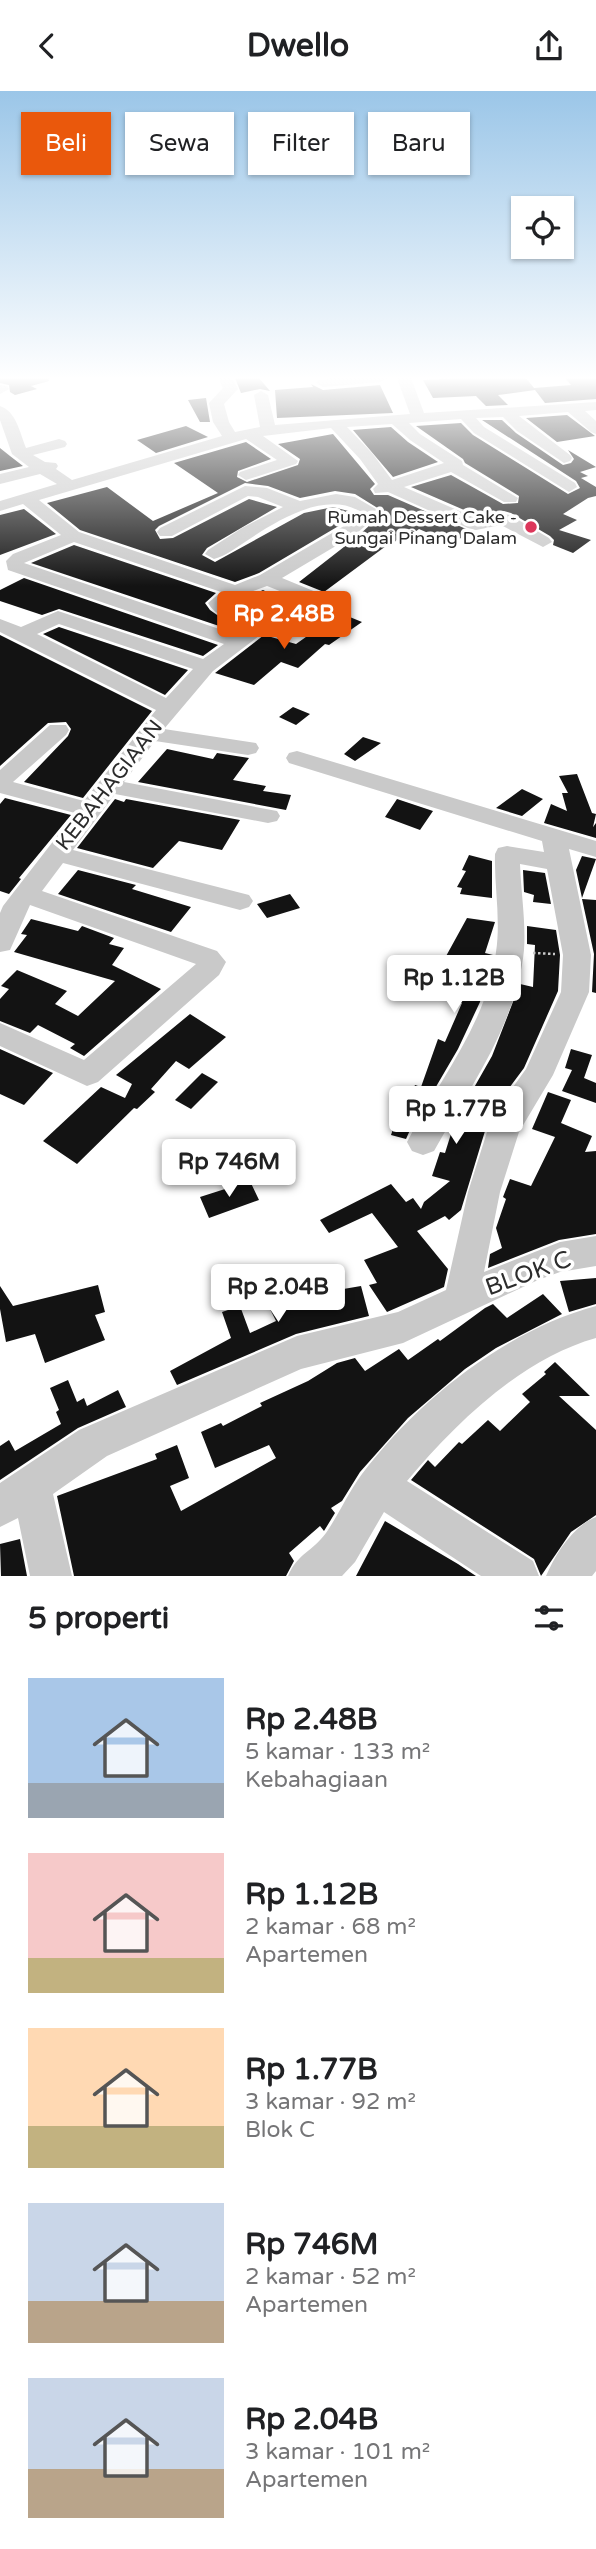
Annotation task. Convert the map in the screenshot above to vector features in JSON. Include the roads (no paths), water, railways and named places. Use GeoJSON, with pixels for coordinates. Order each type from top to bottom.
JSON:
{"type":"FeatureCollection","features":[{"type":"Feature","properties":{"kind":"street"},"geometry":{"type":"LineString","coordinates":[[20,447],[22,452],[74,485]]}},
{"type":"Feature","properties":{"kind":"street"},"geometry":{"type":"LineString","coordinates":[[22,452],[44,447]]}},
{"type":"Feature","properties":{"kind":"street"},"geometry":{"type":"LineString","coordinates":[[0,506],[197,447]]}},
{"type":"Feature","properties":{"kind":"street"},"geometry":{"type":"LineString","coordinates":[[246,475],[290,461],[269,447]]}},
{"type":"Feature","properties":{"kind":"street"},"geometry":{"type":"LineString","coordinates":[[358,447],[388,486],[476,525],[504,519],[543,542]]}},
{"type":"Feature","properties":{"kind":"street"},"geometry":{"type":"LineString","coordinates":[[431,447],[456,464],[453,466]]}},
{"type":"Feature","properties":{"kind":"street"},"geometry":{"type":"LineString","coordinates":[[506,447],[569,487]]}},
{"type":"Feature","properties":{"kind":"street"},"geometry":{"type":"LineString","coordinates":[[549,447],[564,458]]}},
{"type":"Feature","properties":{"kind":"street"},"geometry":{"type":"LineString","coordinates":[[351,503],[388,486],[453,466]]}},
{"type":"Feature","properties":{"kind":"street"},"geometry":{"type":"LineString","coordinates":[[453,466],[487,488],[510,498]]}},
{"type":"Feature","properties":{"kind":"street"},"geometry":{"type":"LineString","coordinates":[[0,479],[46,467]]}},
{"type":"Feature","properties":{"kind":"street"},"geometry":{"type":"LineString","coordinates":[[166,532],[228,498],[249,490],[297,506]]}},
{"type":"Feature","properties":{"kind":"street"},"geometry":{"type":"LineString","coordinates":[[27,499],[73,537],[235,590]]}},
{"type":"Feature","properties":{"kind":"street"},"geometry":{"type":"LineString","coordinates":[[188,574],[218,557],[244,534],[297,506],[327,500],[362,505],[372,512],[349,530],[267,579],[235,590],[218,603],[246,631]]}},
{"type":"Feature","properties":{"kind":"street"},"geometry":{"type":"LineString","coordinates":[[195,516],[244,534]]}},
{"type":"Feature","properties":{"kind":"street"},"geometry":{"type":"LineString","coordinates":[[73,537],[19,558],[14,564],[30,573],[188,624],[246,631]]}},
{"type":"Feature","properties":{"kind":"street"},"geometry":{"type":"LineString","coordinates":[[267,579],[321,601],[314,611],[290,625]]}},
{"type":"Feature","properties":{"kind":"street"},"geometry":{"type":"LineString","coordinates":[[21,633],[58,617],[206,667]]}},
{"type":"Feature","properties":{"kind":"street"},"geometry":{"type":"LineString","coordinates":[[0,625],[169,708]]}},
{"type":"Feature","properties":{"kind":"street","name":"KEBAHAGIAAN"},"geometry":{"type":"LineString","coordinates":[[0,943],[14,899],[90,810],[169,708],[206,667],[246,631]]}},
{"type":"Feature","properties":{"kind":"street"},"geometry":{"type":"LineString","coordinates":[[0,784],[58,730]]}},
{"type":"Feature","properties":{"kind":"street"},"geometry":{"type":"LineString","coordinates":[[149,733],[248,748]]}},
{"type":"Feature","properties":{"kind":"street"},"geometry":{"type":"LineString","coordinates":[[297,758],[555,850]]}},
{"type":"Feature","properties":{"kind":"street"},"geometry":{"type":"LineString","coordinates":[[0,784],[90,810]]}},
{"type":"Feature","properties":{"kind":"street"},"geometry":{"type":"LineString","coordinates":[[108,786],[268,816]]}},
{"type":"Feature","properties":{"kind":"street"},"geometry":{"type":"LineString","coordinates":[[423,1142],[485,1031],[497,1000],[510,951],[507,854],[596,849]]}},
{"type":"Feature","properties":{"kind":"street"},"geometry":{"type":"LineString","coordinates":[[461,1299],[484,1192],[503,1132],[511,1114],[538,1075],[575,992],[578,955],[555,850]]}},
{"type":"Feature","properties":{"kind":"street"},"geometry":{"type":"LineString","coordinates":[[55,853],[240,901]]}},
{"type":"Feature","properties":{"kind":"street"},"geometry":{"type":"LineString","coordinates":[[0,1034],[88,1075],[212,962],[207,958],[14,899]]}},
{"type":"Feature","properties":{"kind":"street","name":"BLOK C"},"geometry":{"type":"LineString","coordinates":[[16,1496],[93,1443],[297,1353],[370,1334],[393,1331],[526,1269],[560,1257],[596,1251]]}},
{"type":"Feature","properties":{"kind":"street"},"geometry":{"type":"LineString","coordinates":[[309,1576],[333,1556],[378,1485],[416,1443],[470,1394],[533,1344],[566,1328],[596,1322]]}},
{"type":"Feature","properties":{"kind":"street"},"geometry":{"type":"LineString","coordinates":[[378,1485],[518,1576]]}},
{"type":"Feature","properties":{"kind":"street"},"geometry":{"type":"LineString","coordinates":[[16,1496],[51,1576]]}},
{"type":"Feature","properties":{"kind":"street"},"geometry":{"type":"LineString","coordinates":[[567,1576],[596,1537]]}},
{"type":"Feature","properties":{"kind":"place","name":"Rumah Dessert Cake - Sungai Pinang Dalam"},"geometry":{"type":"Point","coordinates":[531,527]}}]}
